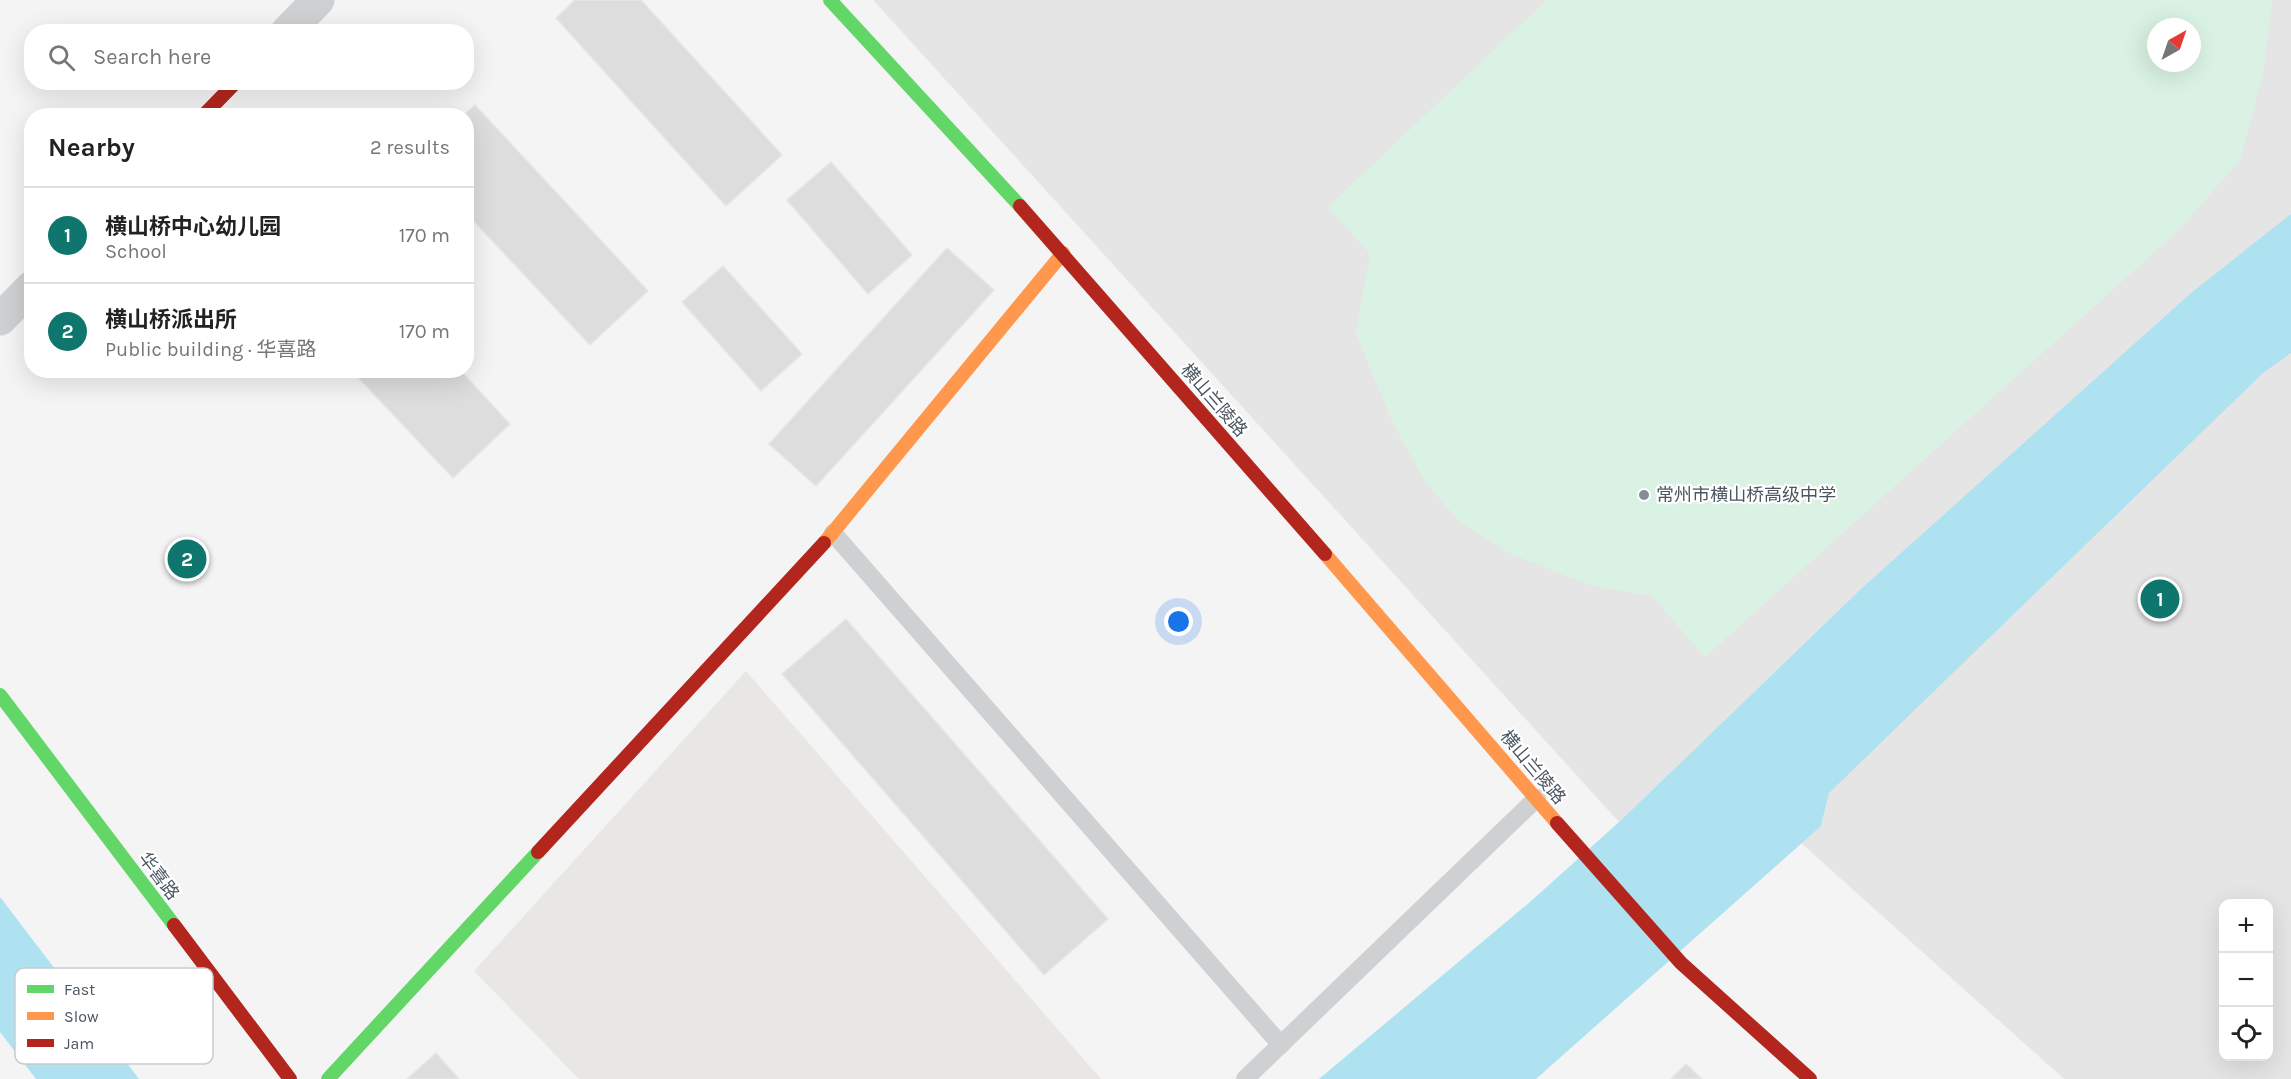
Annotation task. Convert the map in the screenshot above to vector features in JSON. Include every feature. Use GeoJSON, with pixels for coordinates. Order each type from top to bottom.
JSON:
{"type":"FeatureCollection","features":[{"type":"Feature","properties":{"kind":"street"},"geometry":{"type":"LineString","coordinates":[[295,24],[318,0]]}},
{"type":"Feature","properties":{"kind":"street","name":"横山兰陵路"},"geometry":{"type":"LineString","coordinates":[[830,0],[1063,253],[1537,798],[1563,831],[1681,963],[1810,1079]]}},
{"type":"Feature","properties":{"kind":"street"},"geometry":{"type":"LineString","coordinates":[[211,108],[228,90]]}},
{"type":"Feature","properties":{"kind":"street"},"geometry":{"type":"LineString","coordinates":[[328,1079],[834,533],[1063,253]]}},
{"type":"Feature","properties":{"kind":"street"},"geometry":{"type":"LineString","coordinates":[[0,319],[24,295]]}},
{"type":"Feature","properties":{"kind":"street","name":"华喜路"},"geometry":{"type":"LineString","coordinates":[[0,694],[206,968]]}},
{"type":"Feature","properties":{"kind":"street","name":"华喜路"},"geometry":{"type":"LineString","coordinates":[[213,977],[290,1079]]}},
{"type":"Feature","properties":{"kind":"lane"},"geometry":{"type":"LineString","coordinates":[[834,533],[1281,1045]]}},
{"type":"Feature","properties":{"kind":"lane"},"geometry":{"type":"LineString","coordinates":[[1245,1079],[1537,798]]}},
{"type":"Feature","properties":{"kind":"shaded area","name":"常州市横山桥高级中学"},"geometry":{"type":"Polygon","coordinates":[[[873,0],[2291,0],[2291,1079],[2064,1079],[1801,843],[1821,826],[1829,793],[2191,294],[1863,587],[1619,822],[873,0]]]}},
{"type":"Feature","properties":{"kind":"shaded area"},"geometry":{"type":"Polygon","coordinates":[[[746,671],[1101,1079],[579,1079],[474,971],[746,671]]]}},
{"type":"Feature","properties":{"kind":"green space"},"geometry":{"type":"Polygon","coordinates":[[[1547,0],[2272,0],[2263,74],[2240,160],[2179,230],[1705,657],[1652,596],[1593,586],[1513,555],[1460,522],[1425,482],[1392,421],[1356,334],[1370,254],[1328,207],[1547,0]]]}},
{"type":"Feature","properties":{"kind":"water"},"geometry":{"type":"Polygon","coordinates":[[[2291,214],[2291,353],[2263,373],[1829,793],[1821,826],[1536,1079],[1319,1079],[1530,902],[1619,822],[1863,587],[2191,293],[2291,214]]]}},
{"type":"Feature","properties":{"kind":"water"},"geometry":{"type":"Polygon","coordinates":[[[0,897],[54,968],[15,968],[15,1052],[0,1032],[0,897]]]}},
{"type":"Feature","properties":{"kind":"water"},"geometry":{"type":"Polygon","coordinates":[[[25,1064],[128,1064],[139,1079],[36,1079],[25,1064]]]}},
{"type":"Feature","properties":{"kind":"building"},"geometry":{"type":"Polygon","coordinates":[[[575,0],[641,0],[782,155],[726,206],[556,18],[575,0]]]}},
{"type":"Feature","properties":{"kind":"building"},"geometry":{"type":"Polygon","coordinates":[[[475,105],[648,291],[590,345],[474,222],[474,108],[472,108],[475,105]]]}},
{"type":"Feature","properties":{"kind":"building"},"geometry":{"type":"Polygon","coordinates":[[[831,162],[912,255],[868,294],[787,200],[831,162]]]}},
{"type":"Feature","properties":{"kind":"building"},"geometry":{"type":"Polygon","coordinates":[[[947,248],[994,290],[816,486],[769,444],[947,248]]]}},
{"type":"Feature","properties":{"kind":"building"},"geometry":{"type":"Polygon","coordinates":[[[723,266],[802,354],[761,391],[682,302],[723,266]]]}},
{"type":"Feature","properties":{"kind":"building"},"geometry":{"type":"Polygon","coordinates":[[[359,378],[467,378],[510,424],[453,478],[359,378]]]}},
{"type":"Feature","properties":{"kind":"building"},"geometry":{"type":"Polygon","coordinates":[[[846,619],[1108,919],[1044,975],[782,674],[846,619]]]}},
{"type":"Feature","properties":{"kind":"building"},"geometry":{"type":"Polygon","coordinates":[[[436,1053],[459,1079],[407,1079],[436,1053]]]}},
{"type":"Feature","properties":{"kind":"building"},"geometry":{"type":"Polygon","coordinates":[[[1686,1064],[1702,1079],[1671,1079],[1686,1064]]]}},
{"type":"Feature","properties":{"kind":"traffic: fast"},"geometry":{"type":"LineString","coordinates":[[830,0],[1020,206]]}},
{"type":"Feature","properties":{"kind":"traffic: fast"},"geometry":{"type":"LineString","coordinates":[[0,695],[174,925]]}},
{"type":"Feature","properties":{"kind":"traffic: fast"},"geometry":{"type":"LineString","coordinates":[[328,1079],[538,852]]}},
{"type":"Feature","properties":{"kind":"traffic: slow"},"geometry":{"type":"LineString","coordinates":[[824,543],[1063,253]]}},
{"type":"Feature","properties":{"kind":"traffic: slow"},"geometry":{"type":"LineString","coordinates":[[1325,554],[1557,823]]}},
{"type":"Feature","properties":{"kind":"traffic: jam"},"geometry":{"type":"LineString","coordinates":[[211,108],[228,90]]}},
{"type":"Feature","properties":{"kind":"traffic: jam"},"geometry":{"type":"LineString","coordinates":[[1020,206],[1325,554]]}},
{"type":"Feature","properties":{"kind":"traffic: jam"},"geometry":{"type":"LineString","coordinates":[[538,852],[824,543]]}},
{"type":"Feature","properties":{"kind":"traffic: jam"},"geometry":{"type":"LineString","coordinates":[[1557,823],[1681,963],[1810,1079]]}},
{"type":"Feature","properties":{"kind":"traffic: jam"},"geometry":{"type":"LineString","coordinates":[[174,925],[206,968]]}},
{"type":"Feature","properties":{"kind":"traffic: jam"},"geometry":{"type":"LineString","coordinates":[[213,977],[290,1079]]}},
{"type":"Feature","properties":{"kind":"place","name":"常州市横山桥高级中学"},"geometry":{"type":"Point","coordinates":[1644,495]}},
{"type":"Feature","properties":{"kind":"place","name":"横山桥派出所"},"geometry":{"type":"Point","coordinates":[187,559]}},
{"type":"Feature","properties":{"kind":"place","name":"横山桥中心幼儿园"},"geometry":{"type":"Point","coordinates":[2160,599]}}]}
